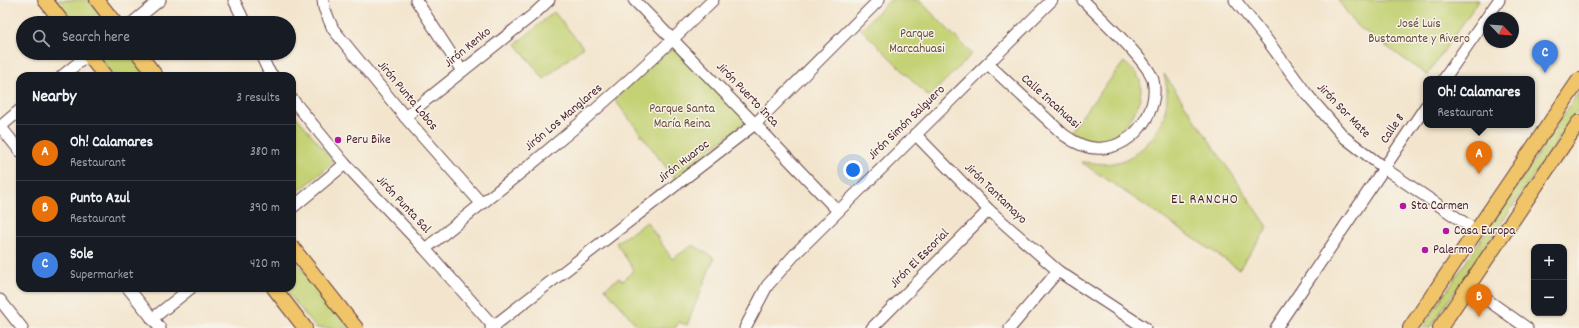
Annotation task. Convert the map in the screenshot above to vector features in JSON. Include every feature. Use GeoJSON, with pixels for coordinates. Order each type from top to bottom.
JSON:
{"type":"FeatureCollection","features":[{"type":"Feature","properties":{"kind":"main road"},"geometry":{"type":"LineString","coordinates":[[45,0],[58,16]]}},
{"type":"Feature","properties":{"kind":"main road"},"geometry":{"type":"LineString","coordinates":[[96,0],[109,16]]}},
{"type":"Feature","properties":{"kind":"main road"},"geometry":{"type":"LineString","coordinates":[[93,60],[102,72]]}},
{"type":"Feature","properties":{"kind":"main road"},"geometry":{"type":"LineString","coordinates":[[143,60],[153,72]]}},
{"type":"Feature","properties":{"kind":"main road"},"geometry":{"type":"LineString","coordinates":[[1410,328],[1475,230],[1579,80]]}},
{"type":"Feature","properties":{"kind":"main road"},"geometry":{"type":"LineString","coordinates":[[1440,328],[1579,122]]}},
{"type":"Feature","properties":{"kind":"main road"},"geometry":{"type":"LineString","coordinates":[[296,252],[356,328]]}},
{"type":"Feature","properties":{"kind":"main road"},"geometry":{"type":"LineString","coordinates":[[277,292],[305,328]]}},
{"type":"Feature","properties":{"kind":"street"},"geometry":{"type":"LineString","coordinates":[[141,16],[160,0]]}},
{"type":"Feature","properties":{"kind":"street"},"geometry":{"type":"LineString","coordinates":[[234,0],[242,16]]}},
{"type":"Feature","properties":{"kind":"street","name":"Jirón Punta Lobos"},"geometry":{"type":"LineString","coordinates":[[323,0],[324,8],[333,29],[405,118],[481,203]]}},
{"type":"Feature","properties":{"kind":"street"},"geometry":{"type":"LineString","coordinates":[[416,0],[462,71]]}},
{"type":"Feature","properties":{"kind":"street","name":"Jirón Kenko"},"geometry":{"type":"LineString","coordinates":[[405,118],[534,14],[549,0]]}},
{"type":"Feature","properties":{"kind":"street","name":"Jirón Puerto Inca"},"geometry":{"type":"LineString","coordinates":[[634,0],[838,211]]}},
{"type":"Feature","properties":{"kind":"street","name":"Jirón Los Manglares"},"geometry":{"type":"LineString","coordinates":[[425,249],[546,152],[611,96],[674,40],[713,0]]}},
{"type":"Feature","properties":{"kind":"street","name":"Jirón Huaroc"},"geometry":{"type":"LineString","coordinates":[[494,327],[755,124],[879,0]]}},
{"type":"Feature","properties":{"kind":"street","name":"Jirón Simón Salguero"},"geometry":{"type":"LineString","coordinates":[[745,328],[767,286],[796,254],[1052,0]]}},
{"type":"Feature","properties":{"kind":"street","name":"Calle Incahuasi"},"geometry":{"type":"LineString","coordinates":[[988,64],[1073,142],[1092,148],[1103,148],[1117,145],[1130,137],[1141,126],[1149,112],[1154,95],[1153,79],[1143,63],[1083,0]]}},
{"type":"Feature","properties":{"kind":"street","name":"Jirón Sor Mate"},"geometry":{"type":"LineString","coordinates":[[1235,0],[1267,40],[1306,94],[1344,137],[1384,168],[1475,230]]}},
{"type":"Feature","properties":{"kind":"street"},"geometry":{"type":"LineString","coordinates":[[1446,76],[1499,0]]}},
{"type":"Feature","properties":{"kind":"street"},"geometry":{"type":"LineString","coordinates":[[67,72],[81,60]]}},
{"type":"Feature","properties":{"kind":"street"},"geometry":{"type":"LineString","coordinates":[[263,60],[270,72]]}},
{"type":"Feature","properties":{"kind":"street","name":"Jirón Punta Sal"},"geometry":{"type":"LineString","coordinates":[[296,104],[345,164],[425,249],[494,327]]}},
{"type":"Feature","properties":{"kind":"street","name":"Calle 8"},"geometry":{"type":"LineString","coordinates":[[1276,328],[1423,110]]}},
{"type":"Feature","properties":{"kind":"street"},"geometry":{"type":"LineString","coordinates":[[16,113],[0,126],[16,146]]}},
{"type":"Feature","properties":{"kind":"street","name":"Jirón Tantamayo"},"geometry":{"type":"LineString","coordinates":[[916,134],[989,210],[1058,271],[1145,328]]}},
{"type":"Feature","properties":{"kind":"street"},"geometry":{"type":"LineString","coordinates":[[296,205],[345,164]]}},
{"type":"Feature","properties":{"kind":"street","name":"Jirón El Escorial"},"geometry":{"type":"LineString","coordinates":[[872,328],[989,210]]}},
{"type":"Feature","properties":{"kind":"street"},"geometry":{"type":"LineString","coordinates":[[1010,328],[1058,271]]}},
{"type":"Feature","properties":{"kind":"street"},"geometry":{"type":"LineString","coordinates":[[1469,287],[1527,328]]}},
{"type":"Feature","properties":{"kind":"street"},"geometry":{"type":"LineString","coordinates":[[131,292],[160,328]]}},
{"type":"Feature","properties":{"kind":"street"},"geometry":{"type":"LineString","coordinates":[[152,319],[186,292]]}},
{"type":"Feature","properties":{"kind":"street"},"geometry":{"type":"LineString","coordinates":[[0,300],[22,328]]}},
{"type":"Feature","properties":{"kind":"green space"},"geometry":{"type":"Polygon","coordinates":[[[54,0],[90,0],[103,16],[67,16],[54,0]]]}},
{"type":"Feature","properties":{"kind":"green space","name":"Parque Marcahuasi"},"geometry":{"type":"Polygon","coordinates":[[[890,0],[919,0],[972,54],[929,97],[861,29],[890,0]]]}},
{"type":"Feature","properties":{"kind":"green space","name":"José Luis Bustamante y Rivero"},"geometry":{"type":"Polygon","coordinates":[[[1338,0],[1479,0],[1427,75],[1356,25],[1338,0]]]}},
{"type":"Feature","properties":{"kind":"green space"},"geometry":{"type":"Polygon","coordinates":[[[554,12],[583,47],[544,79],[516,44],[554,12]]]}},
{"type":"Feature","properties":{"kind":"green space","name":"Parque Santa María Reina"},"geometry":{"type":"Polygon","coordinates":[[[674,45],[746,121],[675,179],[614,99],[674,45]]]}},
{"type":"Feature","properties":{"kind":"green space"},"geometry":{"type":"Polygon","coordinates":[[[102,60],[138,60],[148,72],[112,72],[102,60]]]}},
{"type":"Feature","properties":{"kind":"green space"},"geometry":{"type":"Polygon","coordinates":[[[1124,62],[1138,76],[1141,92],[1135,111],[1125,127],[1111,137],[1100,140],[1090,140],[1080,137],[1070,131],[1124,62]]]}},
{"type":"Feature","properties":{"kind":"green space"},"geometry":{"type":"Polygon","coordinates":[[[1164,74],[1268,227],[1239,269],[1081,162],[1102,164],[1119,162],[1142,149],[1156,133],[1164,114],[1167,103],[1167,92],[1164,74]]]}},
{"type":"Feature","properties":{"kind":"green space"},"geometry":{"type":"Polygon","coordinates":[[[1579,92],[1579,109],[1430,328],[1422,328],[1579,92]]]}},
{"type":"Feature","properties":{"kind":"green space"},"geometry":{"type":"Polygon","coordinates":[[[296,116],[334,162],[296,194],[296,116]]]}},
{"type":"Feature","properties":{"kind":"green space"},"geometry":{"type":"Polygon","coordinates":[[[647,222],[672,259],[693,245],[714,258],[687,325],[679,322],[675,328],[639,328],[605,288],[619,278],[623,281],[634,270],[616,243],[647,222]]]}},
{"type":"Feature","properties":{"kind":"green space"},"geometry":{"type":"Polygon","coordinates":[[[296,261],[350,328],[316,328],[287,292],[296,292],[296,261]]]}},
{"type":"Feature","properties":{"kind":"place","name":"Sole"},"geometry":{"type":"Point","coordinates":[1545,73]}},
{"type":"Feature","properties":{"kind":"place","name":"Peru Bike"},"geometry":{"type":"Point","coordinates":[338,140]}},
{"type":"Feature","properties":{"kind":"place","name":"Oh! Calamares"},"geometry":{"type":"Point","coordinates":[1479,174]}},
{"type":"Feature","properties":{"kind":"place","name":"Sta Carmen"},"geometry":{"type":"Point","coordinates":[1403,206]}},
{"type":"Feature","properties":{"kind":"place","name":"Casa Europa"},"geometry":{"type":"Point","coordinates":[1446,231]}},
{"type":"Feature","properties":{"kind":"place","name":"Palermo"},"geometry":{"type":"Point","coordinates":[1425,250]}},
{"type":"Feature","properties":{"kind":"place","name":"Punto Azul"},"geometry":{"type":"Point","coordinates":[1479,317]}},
{"type":"Feature","properties":{"kind":"district","name":"EL RANCHO"},"geometry":{"type":"Point","coordinates":[1205,200]}}]}
